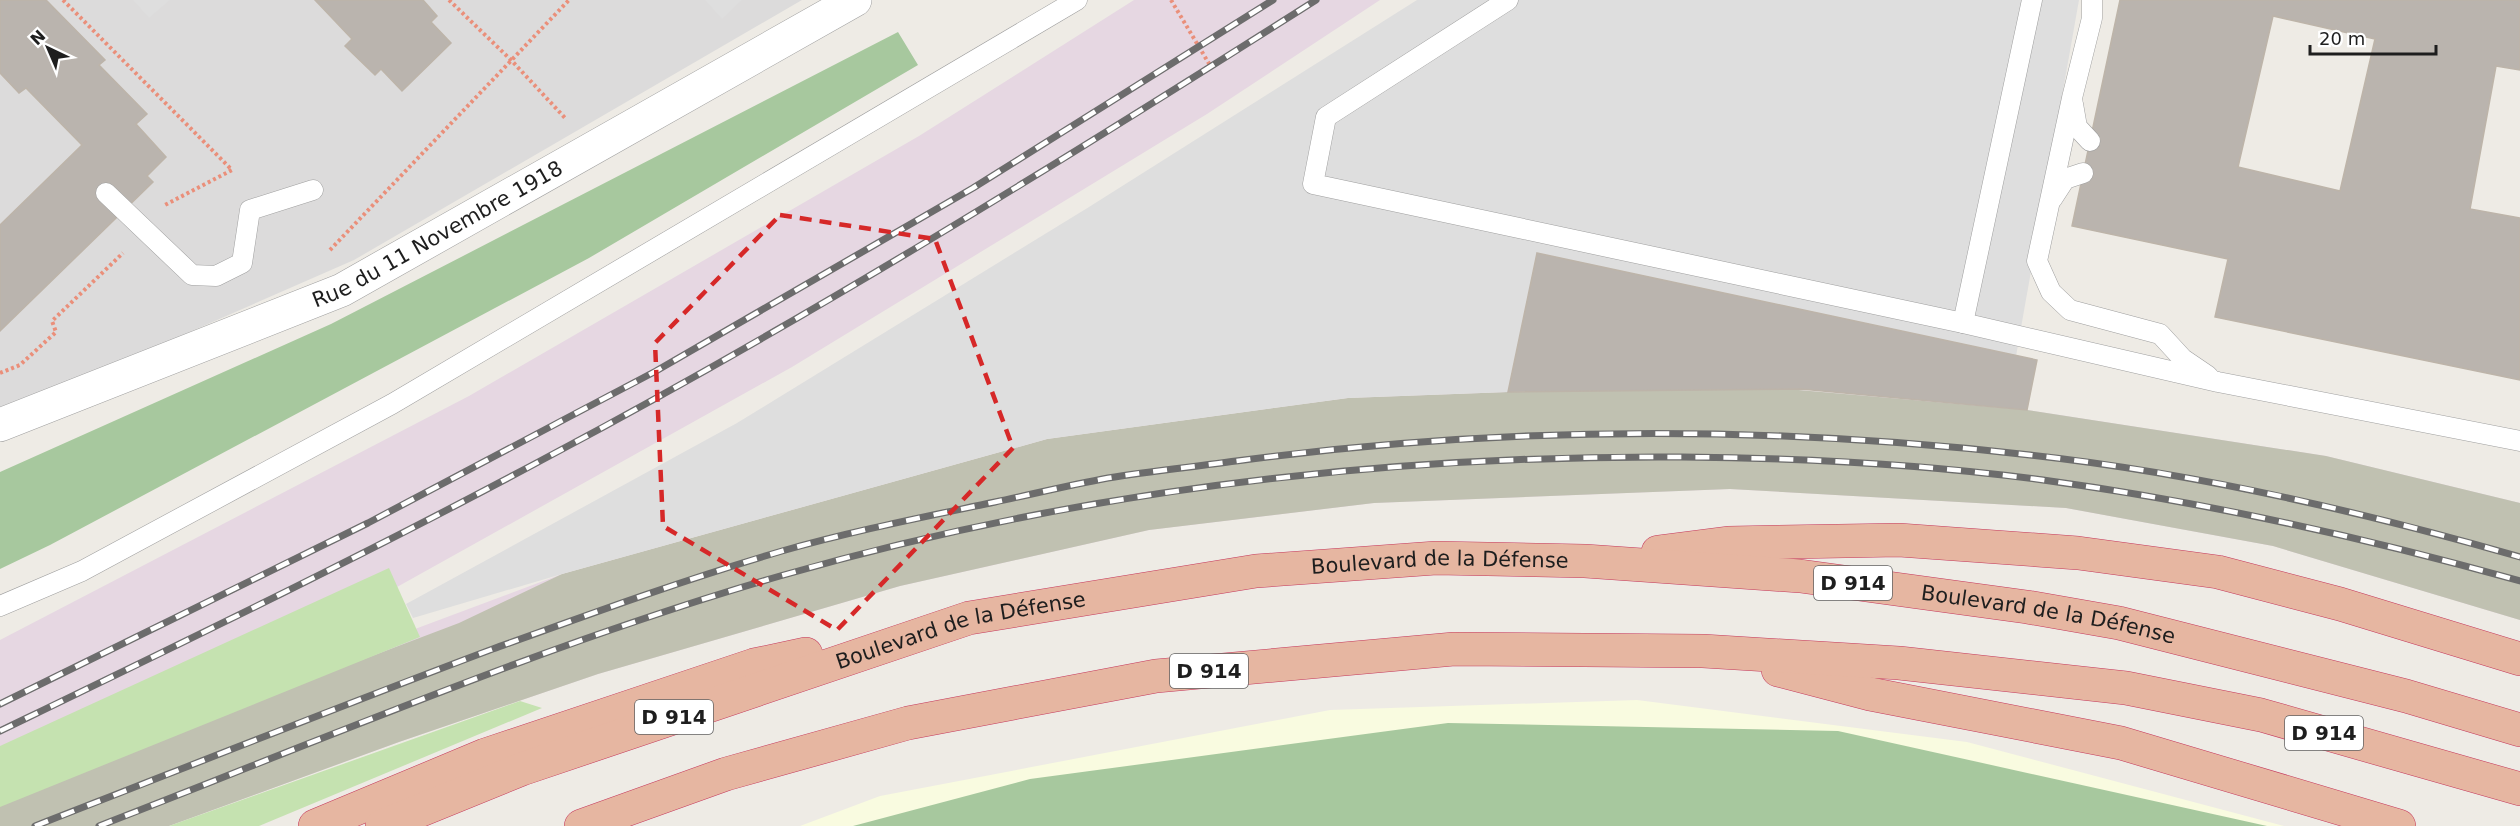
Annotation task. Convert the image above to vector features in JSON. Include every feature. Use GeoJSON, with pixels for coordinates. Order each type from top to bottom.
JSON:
{"type":"FeatureCollection","features":[{"type":"Feature","properties":{"kind":"highway"},"geometry":{"type":"LineString","coordinates":[[1585,561],[1728,543],[1899,540],[2078,553],[2218,572],[2340,604],[2520,659]]}},
{"type":"Feature","properties":{"kind":"highway","name":"Boulevard de la Défense"},"geometry":{"type":"LineString","coordinates":[[382,826],[522,769],[969,618],[1256,572],[1436,558],[1585,561],[1800,576],[2027,608],[2119,623],[2406,696],[2520,730]]}},
{"type":"Feature","properties":{"kind":"highway"},"geometry":{"type":"LineString","coordinates":[[315,826],[485,755],[754,665],[969,618]]}},
{"type":"Feature","properties":{"kind":"highway","name":"D 914"},"geometry":{"type":"LineString","coordinates":[[582,826],[726,774],[908,723],[1156,676],[1454,649],[1703,651],[1899,663],[2126,688],[2261,715],[2520,789]]}},
{"type":"Feature","properties":{"kind":"highway"},"geometry":{"type":"LineString","coordinates":[[1703,651],[1870,693],[2121,743],[2399,826]]}},
{"type":"Feature","properties":{"kind":"highway"},"geometry":{"type":"LineString","coordinates":[[612,826],[726,774]]}},
{"type":"Feature","properties":{"kind":"street","name":"Rue du 11 Novembre 1918"},"geometry":{"type":"LineString","coordinates":[[0,425],[342,290],[855,0]]}},
{"type":"Feature","properties":{"kind":"lane"},"geometry":{"type":"LineString","coordinates":[[0,606],[82,571],[392,404],[1077,0]]}},
{"type":"Feature","properties":{"kind":"lane"},"geometry":{"type":"LineString","coordinates":[[1508,0],[1326,117],[1313,184],[1963,323],[2218,382],[2520,441]]}},
{"type":"Feature","properties":{"kind":"lane"},"geometry":{"type":"LineString","coordinates":[[1963,323],[2032,0]]}},
{"type":"Feature","properties":{"kind":"lane"},"geometry":{"type":"LineString","coordinates":[[2092,0],[2092,18],[2072,98],[2037,261],[2051,292],[2070,310],[2160,334],[2183,359],[2218,382]]}},
{"type":"Feature","properties":{"kind":"lane"},"geometry":{"type":"LineString","coordinates":[[2072,98],[2077,127],[2090,141]]}},
{"type":"Feature","properties":{"kind":"lane"},"geometry":{"type":"LineString","coordinates":[[2049,203],[2065,178],[2083,173]]}},
{"type":"Feature","properties":{"kind":"lane"},"geometry":{"type":"LineString","coordinates":[[106,193],[192,276],[216,276],[242,263],[250,210],[313,190]]}},
{"type":"Feature","properties":{"kind":"path"},"geometry":{"type":"LineString","coordinates":[[0,373],[20,365],[56,332],[52,321],[129,247],[131,234],[165,204],[232,170],[63,0]]}},
{"type":"Feature","properties":{"kind":"path"},"geometry":{"type":"LineString","coordinates":[[449,0],[511,60],[571,124]]}},
{"type":"Feature","properties":{"kind":"path"},"geometry":{"type":"LineString","coordinates":[[330,250],[569,0]]}},
{"type":"Feature","properties":{"kind":"path"},"geometry":{"type":"LineString","coordinates":[[1171,0],[1211,67]]}},
{"type":"Feature","properties":{"kind":"highlighted area"},"geometry":{"type":"Polygon","coordinates":[[[780,215],[935,239],[1013,448],[837,630],[663,526],[655,343],[780,215]]]}},
{"type":"Feature","properties":{"kind":"shaded area"},"geometry":{"type":"Polygon","coordinates":[[[0,0],[802,0],[354,260],[0,415],[0,0]]]}},
{"type":"Feature","properties":{"kind":"shaded area"},"geometry":{"type":"Polygon","coordinates":[[[133,0],[170,0],[149,18],[133,0]]]}},
{"type":"Feature","properties":{"kind":"shaded area"},"geometry":{"type":"Polygon","coordinates":[[[705,0],[742,0],[722,19],[705,0]]]}},
{"type":"Feature","properties":{"kind":"shaded area"},"geometry":{"type":"Polygon","coordinates":[[[1134,0],[1380,0],[1207,114],[792,367],[397,587],[415,629],[562,574],[1047,439],[1348,398],[1508,392],[1787,389],[2027,410],[2326,456],[2520,503],[2520,620],[2273,546],[2066,508],[1730,489],[1374,503],[1149,530],[900,586],[598,674],[399,742],[169,826],[0,826],[0,640],[469,396],[919,136],[1134,0]]]}},
{"type":"Feature","properties":{"kind":"shaded area"},"geometry":{"type":"Polygon","coordinates":[[[1417,0],[2079,0],[2016,356],[1508,392],[1348,398],[1047,439],[562,574],[413,618],[406,604],[737,423],[1089,207],[1417,0]]]}},
{"type":"Feature","properties":{"kind":"shaded area"},"geometry":{"type":"Polygon","coordinates":[[[1787,389],[2027,410],[2326,456],[2520,503],[2520,620],[2273,546],[2066,508],[1730,489],[1374,503],[1149,530],[900,586],[598,674],[399,742],[169,826],[0,826],[0,797],[459,623],[562,574],[1047,439],[1348,398],[1508,392],[1787,389]]]}},
{"type":"Feature","properties":{"kind":"shaded area"},"geometry":{"type":"Polygon","coordinates":[[[1637,700],[1967,742],[2284,826],[800,826],[880,796],[1330,710],[1637,700]]]}},
{"type":"Feature","properties":{"kind":"green space"},"geometry":{"type":"Polygon","coordinates":[[[898,32],[918,65],[589,258],[50,545],[0,569],[0,472],[331,324],[898,32]]]}},
{"type":"Feature","properties":{"kind":"green space"},"geometry":{"type":"Polygon","coordinates":[[[389,568],[420,637],[0,807],[0,746],[389,568]]]}},
{"type":"Feature","properties":{"kind":"green space"},"geometry":{"type":"Polygon","coordinates":[[[520,701],[542,708],[259,826],[169,826],[520,701]]]}},
{"type":"Feature","properties":{"kind":"green space"},"geometry":{"type":"Polygon","coordinates":[[[1448,723],[1838,731],[2267,826],[853,826],[1030,779],[1448,723]]]}},
{"type":"Feature","properties":{"kind":"building"},"geometry":{"type":"Polygon","coordinates":[[[0,0],[46,0],[105,60],[99,65],[147,114],[136,124],[166,157],[147,176],[153,182],[0,331],[0,225],[82,145],[26,88],[19,93],[0,73],[0,0]]]}},
{"type":"Feature","properties":{"kind":"building"},"geometry":{"type":"Polygon","coordinates":[[[315,0],[423,0],[437,16],[431,22],[451,43],[402,91],[381,69],[375,75],[345,46],[352,39],[315,0]]]}},
{"type":"Feature","properties":{"kind":"building"},"geometry":{"type":"Polygon","coordinates":[[[2120,0],[2520,0],[2520,70],[2496,66],[2470,209],[2520,218],[2520,380],[2215,317],[2228,259],[2072,226],[2120,0]],[[2273,16],[2238,167],[2340,191],[2375,39],[2273,16]]]}},
{"type":"Feature","properties":{"kind":"building"},"geometry":{"type":"Polygon","coordinates":[[[1537,253],[2037,360],[2027,410],[1801,389],[1508,392],[1537,253]]]}},
{"type":"Feature","properties":{"kind":"railway"},"geometry":{"type":"LineString","coordinates":[[0,704],[368,523],[656,371],[973,188],[1273,0]]}},
{"type":"Feature","properties":{"kind":"railway"},"geometry":{"type":"LineString","coordinates":[[0,731],[348,560],[487,489],[652,400],[940,234],[1316,0]]}},
{"type":"Feature","properties":{"kind":"railway"},"geometry":{"type":"LineString","coordinates":[[35,826],[490,650],[672,586],[782,551],[888,525],[1108,478],[1335,449],[1533,436],[1633,434],[1732,434],[1931,445],[2092,463],[2216,483],[2338,509],[2520,557]]}},
{"type":"Feature","properties":{"kind":"railway"},"geometry":{"type":"LineString","coordinates":[[99,826],[522,662],[693,602],[780,576],[890,547],[1001,522],[1114,501],[1226,484],[1340,472],[1454,463],[1568,458],[1682,457],[1818,460],[1953,470],[2104,489],[2224,510],[2402,550],[2520,581]]}}]}
